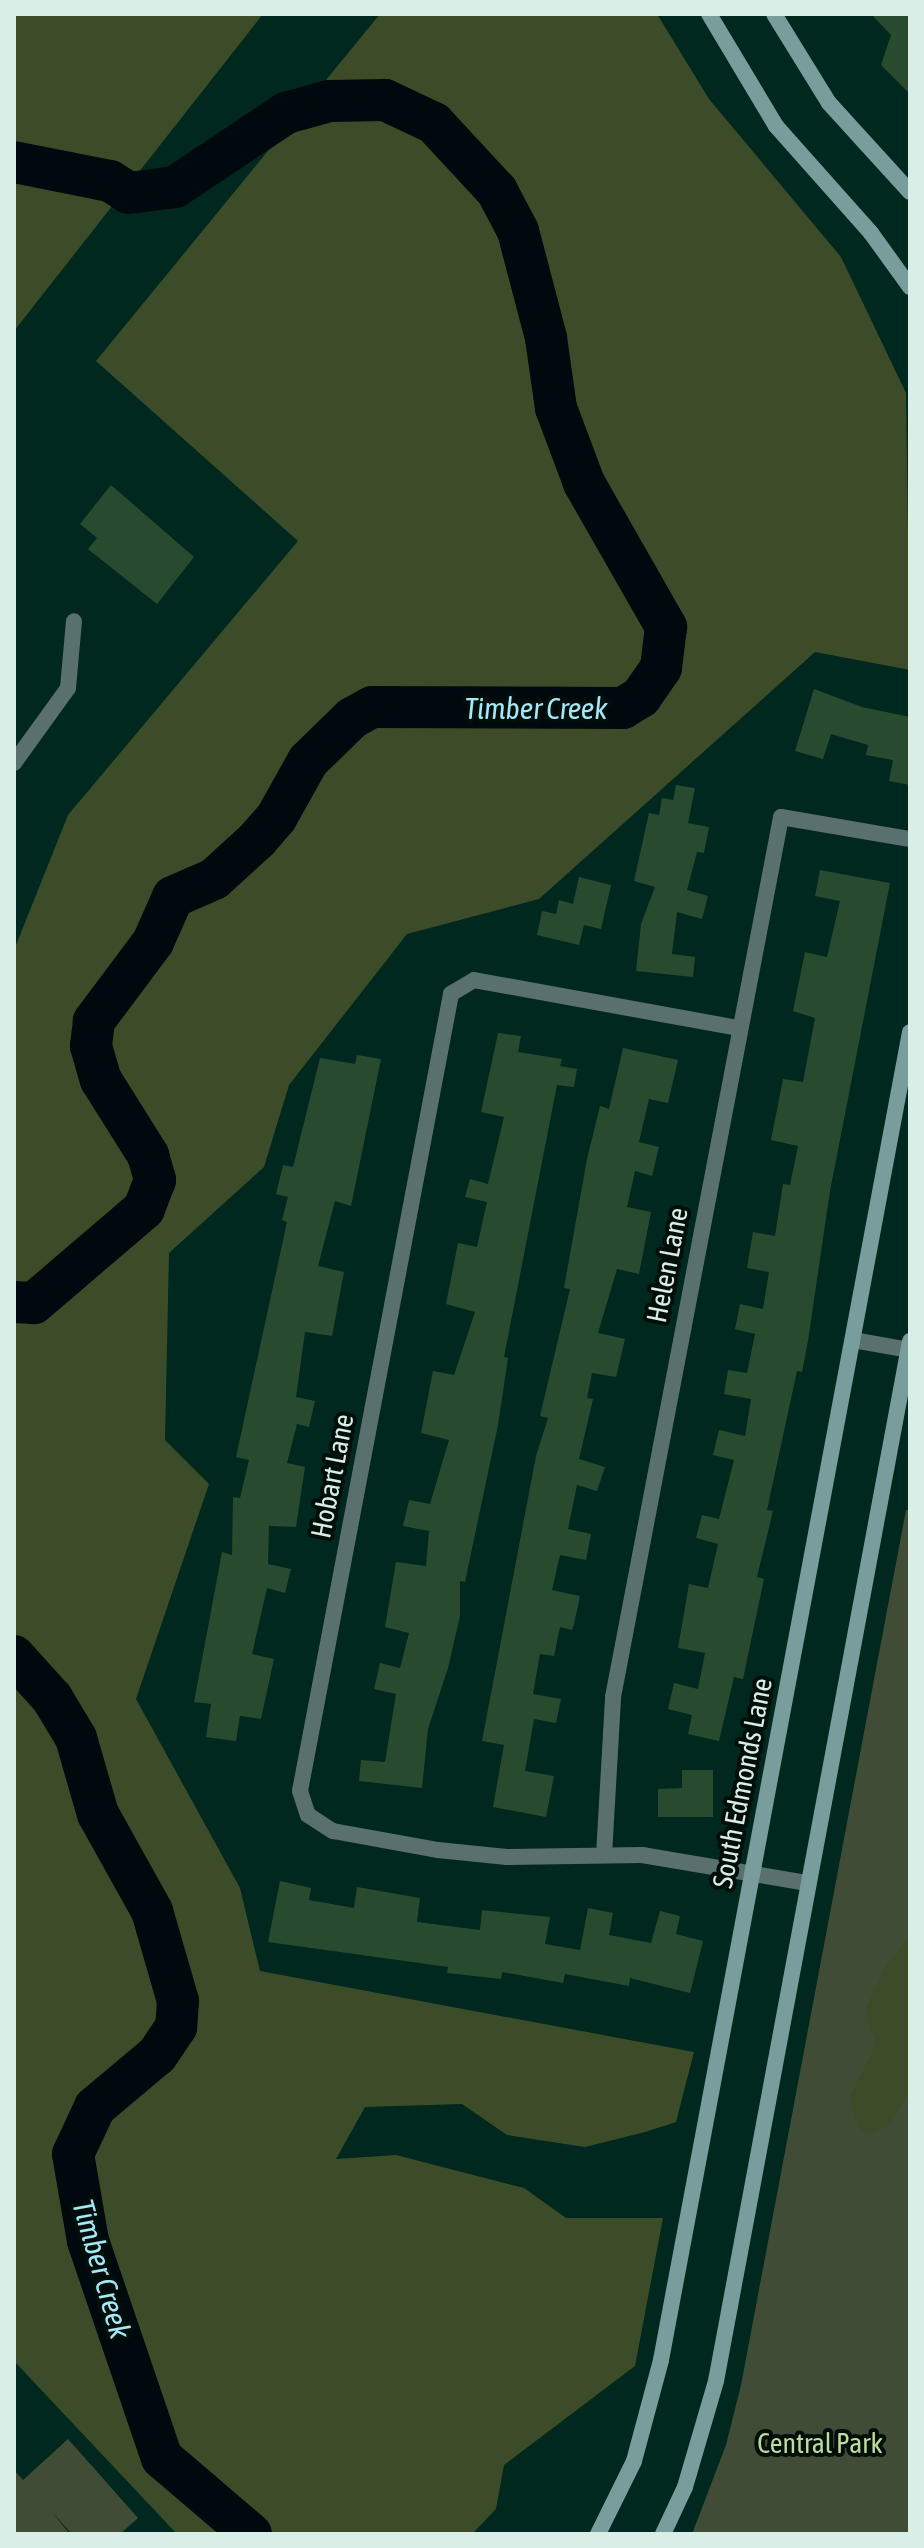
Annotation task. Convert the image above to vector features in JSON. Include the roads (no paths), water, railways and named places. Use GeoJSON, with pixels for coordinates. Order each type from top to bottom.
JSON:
{"type":"FeatureCollection","features":[{"type":"Feature","properties":{"kind":"main road"},"geometry":{"type":"LineString","coordinates":[[709,14],[776,126],[871,233],[910,287]]}},
{"type":"Feature","properties":{"kind":"main road"},"geometry":{"type":"LineString","coordinates":[[774,14],[829,103],[910,192]]}},
{"type":"Feature","properties":{"kind":"main road","name":"South Edmonds Lane"},"geometry":{"type":"LineString","coordinates":[[598,2534],[634,2461],[654,2392],[910,1032]]}},
{"type":"Feature","properties":{"kind":"main road"},"geometry":{"type":"LineString","coordinates":[[663,2534],[685,2487],[710,2410],[909,1346]]}},
{"type":"Feature","properties":{"kind":"street"},"geometry":{"type":"LineString","coordinates":[[14,763],[68,688],[74,621]]}},
{"type":"Feature","properties":{"kind":"street","name":"Helen Lane"},"geometry":{"type":"LineString","coordinates":[[604,1855],[613,1697],[738,1028],[781,817],[910,839]]}},
{"type":"Feature","properties":{"kind":"street","name":"Hobart Lane"},"geometry":{"type":"LineString","coordinates":[[738,1028],[474,980],[451,994],[301,1776],[308,1815],[333,1831],[474,1855],[653,1856],[751,1872]]}},
{"type":"Feature","properties":{"kind":"street"},"geometry":{"type":"LineString","coordinates":[[853,1340],[909,1346]]}},
{"type":"Feature","properties":{"kind":"street"},"geometry":{"type":"LineString","coordinates":[[751,1872],[808,1883]]}},
{"type":"Feature","properties":{"kind":"waterway","name":"Timber Creek"},"geometry":{"type":"LineString","coordinates":[[14,162],[110,181],[129,193],[175,187],[286,113],[329,101],[385,100],[434,123],[497,191],[518,231],[546,338],[556,408],[584,483],[666,627],[661,668],[641,697],[623,708],[372,707],[352,718],[308,761],[276,818],[258,839],[214,879],[173,897],[153,942],[94,1021],[91,1046],[101,1080],[148,1155],[155,1180],[144,1209],[34,1303],[14,1302]]}},
{"type":"Feature","properties":{"kind":"waterway","name":"Timber Creek"},"geometry":{"type":"LineString","coordinates":[[14,1656],[52,1698],[76,1738],[98,1814],[152,1911],[178,2001],[176,2027],[157,2055],[95,2107],[73,2154],[88,2241],[162,2458],[251,2534]]}},
{"type":"Feature","properties":{"kind":"park label","name":"Central Park"},"geometry":{"type":"Point","coordinates":[820,2443]}}]}
